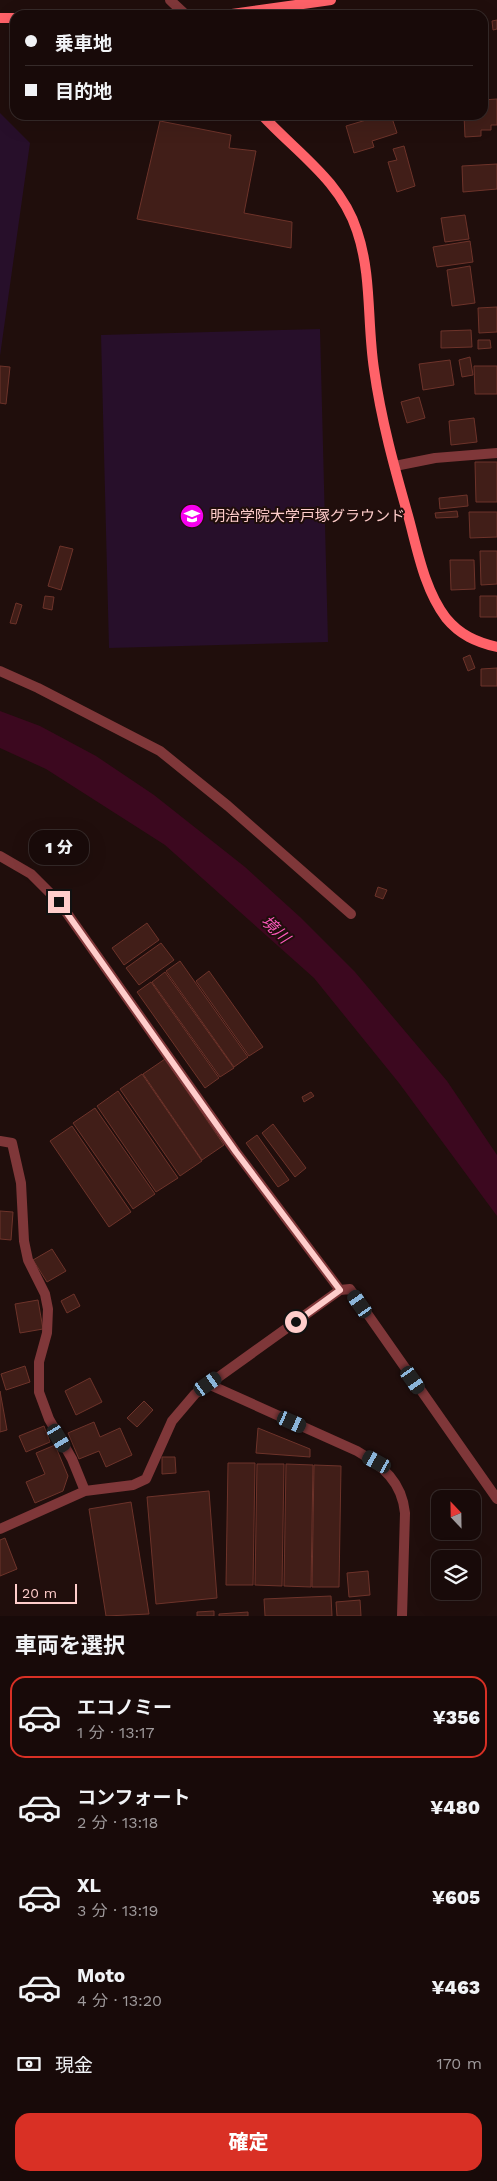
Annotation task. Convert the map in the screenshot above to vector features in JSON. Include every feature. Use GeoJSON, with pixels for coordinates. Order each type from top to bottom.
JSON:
{"type":"FeatureCollection","features":[{"type":"Feature","properties":{"kind":"street"},"geometry":{"type":"LineString","coordinates":[[170,0],[181,10]]}},
{"type":"Feature","properties":{"kind":"street"},"geometry":{"type":"LineString","coordinates":[[261,10],[331,0]]}},
{"type":"Feature","properties":{"kind":"street"},"geometry":{"type":"LineString","coordinates":[[267,120],[325,177],[345,204],[357,229],[365,261],[374,368],[394,466],[423,568],[434,598],[447,618],[464,635],[483,644],[497,647]]}},
{"type":"Feature","properties":{"kind":"street"},"geometry":{"type":"LineString","coordinates":[[394,466],[435,458],[497,453]]}},
{"type":"Feature","properties":{"kind":"street"},"geometry":{"type":"LineString","coordinates":[[0,671],[38,688],[160,752],[228,806],[350,914]]}},
{"type":"Feature","properties":{"kind":"street"},"geometry":{"type":"LineString","coordinates":[[0,856],[31,874],[59,902],[236,1152],[340,1290]]}},
{"type":"Feature","properties":{"kind":"street"},"geometry":{"type":"LineString","coordinates":[[0,1141],[12,1143],[18,1164],[24,1241],[28,1260],[45,1294],[48,1309],[47,1334],[39,1362],[39,1392],[49,1418],[72,1459],[85,1491]]}},
{"type":"Feature","properties":{"kind":"street"},"geometry":{"type":"LineString","coordinates":[[0,1529],[85,1491],[134,1485],[146,1479],[172,1421],[195,1394],[340,1290],[350,1289],[497,1498]]}},
{"type":"Feature","properties":{"kind":"street"},"geometry":{"type":"LineString","coordinates":[[208,1384],[357,1451],[377,1462],[391,1475],[400,1489],[405,1513],[402,1616]]}},
{"type":"Feature","properties":{"kind":"shaded area"},"geometry":{"type":"Polygon","coordinates":[[[0,113],[30,143],[0,356],[0,113]]]}},
{"type":"Feature","properties":{"kind":"shaded area"},"geometry":{"type":"Polygon","coordinates":[[[320,329],[328,642],[109,648],[101,335],[320,329]]]}},
{"type":"Feature","properties":{"kind":"water","name":"境川"},"geometry":{"type":"Polygon","coordinates":[[[0,711],[40,726],[96,756],[154,795],[245,867],[300,917],[355,972],[447,1081],[497,1155],[497,1216],[399,1083],[314,978],[165,845],[46,769],[0,748],[0,711]]]}},
{"type":"Feature","properties":{"kind":"building"},"geometry":{"type":"Polygon","coordinates":[[[497,20],[497,29],[493,30],[492,21],[497,20]]]}},
{"type":"Feature","properties":{"kind":"building"},"geometry":{"type":"Polygon","coordinates":[[[497,99],[497,125],[491,125],[491,130],[481,130],[481,136],[465,137],[464,120],[488,120],[488,100],[497,99]]]}},
{"type":"Feature","properties":{"kind":"building"},"geometry":{"type":"Polygon","coordinates":[[[366,120],[393,120],[397,133],[372,141],[374,147],[354,153],[346,126],[366,120]]]}},
{"type":"Feature","properties":{"kind":"building"},"geometry":{"type":"Polygon","coordinates":[[[160,121],[231,135],[229,148],[256,151],[244,213],[292,222],[291,248],[137,219],[160,121]]]}},
{"type":"Feature","properties":{"kind":"building"},"geometry":{"type":"Polygon","coordinates":[[[404,146],[415,186],[397,192],[388,162],[397,160],[393,149],[404,146]]]}},
{"type":"Feature","properties":{"kind":"building"},"geometry":{"type":"Polygon","coordinates":[[[497,164],[497,189],[463,192],[462,166],[497,164]]]}},
{"type":"Feature","properties":{"kind":"building"},"geometry":{"type":"Polygon","coordinates":[[[465,215],[469,239],[445,242],[441,218],[465,215]]]}},
{"type":"Feature","properties":{"kind":"building"},"geometry":{"type":"Polygon","coordinates":[[[470,241],[473,262],[437,267],[433,247],[470,241]]]}},
{"type":"Feature","properties":{"kind":"building"},"geometry":{"type":"Polygon","coordinates":[[[470,266],[475,303],[452,306],[447,270],[470,266]]]}},
{"type":"Feature","properties":{"kind":"building"},"geometry":{"type":"Polygon","coordinates":[[[497,307],[497,332],[479,333],[478,308],[497,307]]]}},
{"type":"Feature","properties":{"kind":"building"},"geometry":{"type":"Polygon","coordinates":[[[471,330],[472,347],[441,348],[441,331],[471,330]]]}},
{"type":"Feature","properties":{"kind":"building"},"geometry":{"type":"Polygon","coordinates":[[[478,340],[490,340],[491,348],[478,349],[478,340]]]}},
{"type":"Feature","properties":{"kind":"building"},"geometry":{"type":"Polygon","coordinates":[[[470,357],[473,375],[462,377],[459,360],[470,357]]]}},
{"type":"Feature","properties":{"kind":"building"},"geometry":{"type":"Polygon","coordinates":[[[450,360],[454,385],[423,390],[419,364],[450,360]]]}},
{"type":"Feature","properties":{"kind":"building"},"geometry":{"type":"Polygon","coordinates":[[[0,366],[10,367],[6,404],[0,403],[0,366]]]}},
{"type":"Feature","properties":{"kind":"building"},"geometry":{"type":"Polygon","coordinates":[[[474,366],[497,366],[497,394],[475,394],[474,366]]]}},
{"type":"Feature","properties":{"kind":"building"},"geometry":{"type":"Polygon","coordinates":[[[419,397],[425,418],[407,423],[401,402],[419,397]]]}},
{"type":"Feature","properties":{"kind":"building"},"geometry":{"type":"Polygon","coordinates":[[[474,418],[477,442],[451,445],[449,421],[474,418]]]}},
{"type":"Feature","properties":{"kind":"building"},"geometry":{"type":"Polygon","coordinates":[[[475,462],[497,462],[497,502],[476,502],[475,462]]]}},
{"type":"Feature","properties":{"kind":"building"},"geometry":{"type":"Polygon","coordinates":[[[467,495],[468,506],[440,509],[439,498],[467,495]]]}},
{"type":"Feature","properties":{"kind":"building"},"geometry":{"type":"Polygon","coordinates":[[[457,511],[458,517],[436,518],[435,513],[457,511]]]}},
{"type":"Feature","properties":{"kind":"building"},"geometry":{"type":"Polygon","coordinates":[[[469,512],[497,512],[497,537],[470,538],[469,512]]]}},
{"type":"Feature","properties":{"kind":"building"},"geometry":{"type":"Polygon","coordinates":[[[60,546],[73,549],[61,590],[48,586],[60,546]]]}},
{"type":"Feature","properties":{"kind":"building"},"geometry":{"type":"Polygon","coordinates":[[[480,551],[497,551],[497,584],[481,585],[480,551]]]}},
{"type":"Feature","properties":{"kind":"building"},"geometry":{"type":"Polygon","coordinates":[[[450,560],[474,560],[475,589],[451,590],[450,560]]]}},
{"type":"Feature","properties":{"kind":"building"},"geometry":{"type":"Polygon","coordinates":[[[45,596],[54,597],[52,610],[43,608],[45,596]]]}},
{"type":"Feature","properties":{"kind":"building"},"geometry":{"type":"Polygon","coordinates":[[[480,596],[497,596],[497,617],[480,617],[480,596]]]}},
{"type":"Feature","properties":{"kind":"building"},"geometry":{"type":"Polygon","coordinates":[[[16,603],[22,605],[16,624],[10,623],[16,603]]]}},
{"type":"Feature","properties":{"kind":"building"},"geometry":{"type":"Polygon","coordinates":[[[470,655],[475,668],[468,671],[463,658],[470,655]]]}},
{"type":"Feature","properties":{"kind":"building"},"geometry":{"type":"Polygon","coordinates":[[[497,668],[497,686],[481,686],[481,669],[497,668]]]}},
{"type":"Feature","properties":{"kind":"building"},"geometry":{"type":"Polygon","coordinates":[[[378,887],[387,890],[383,899],[375,896],[378,887]]]}},
{"type":"Feature","properties":{"kind":"building"},"geometry":{"type":"Polygon","coordinates":[[[147,923],[159,940],[124,965],[112,948],[147,923]]]}},
{"type":"Feature","properties":{"kind":"building"},"geometry":{"type":"Polygon","coordinates":[[[161,943],[174,960],[139,985],[126,968],[161,943]]]}},
{"type":"Feature","properties":{"kind":"building"},"geometry":{"type":"Polygon","coordinates":[[[180,961],[248,1057],[234,1067],[166,971],[180,961]]]}},
{"type":"Feature","properties":{"kind":"building"},"geometry":{"type":"Polygon","coordinates":[[[209,971],[263,1047],[249,1056],[196,981],[209,971]]]}},
{"type":"Feature","properties":{"kind":"building"},"geometry":{"type":"Polygon","coordinates":[[[165,972],[234,1068],[220,1077],[152,982],[165,972]]]}},
{"type":"Feature","properties":{"kind":"building"},"geometry":{"type":"Polygon","coordinates":[[[151,982],[219,1078],[205,1088],[137,992],[151,982]]]}},
{"type":"Feature","properties":{"kind":"building"},"geometry":{"type":"Polygon","coordinates":[[[165,1059],[224,1145],[202,1160],[143,1074],[165,1059]]]}},
{"type":"Feature","properties":{"kind":"building"},"geometry":{"type":"Polygon","coordinates":[[[142,1074],[202,1161],[180,1176],[120,1089],[142,1074]]]}},
{"type":"Feature","properties":{"kind":"building"},"geometry":{"type":"Polygon","coordinates":[[[118,1091],[178,1178],[156,1192],[97,1106],[118,1091]]]}},
{"type":"Feature","properties":{"kind":"building"},"geometry":{"type":"Polygon","coordinates":[[[311,1092],[314,1096],[304,1102],[302,1097],[311,1092]]]}},
{"type":"Feature","properties":{"kind":"building"},"geometry":{"type":"Polygon","coordinates":[[[95,1108],[155,1194],[133,1209],[73,1123],[95,1108]]]}},
{"type":"Feature","properties":{"kind":"building"},"geometry":{"type":"Polygon","coordinates":[[[273,1124],[306,1168],[295,1177],[262,1133],[273,1124]]]}},
{"type":"Feature","properties":{"kind":"building"},"geometry":{"type":"Polygon","coordinates":[[[72,1126],[131,1212],[109,1227],[50,1141],[72,1126]]]}},
{"type":"Feature","properties":{"kind":"building"},"geometry":{"type":"Polygon","coordinates":[[[257,1135],[289,1180],[278,1187],[246,1143],[257,1135]]]}},
{"type":"Feature","properties":{"kind":"building"},"geometry":{"type":"Polygon","coordinates":[[[0,1211],[13,1212],[11,1240],[0,1239],[0,1211]]]}},
{"type":"Feature","properties":{"kind":"building"},"geometry":{"type":"Polygon","coordinates":[[[52,1249],[66,1271],[47,1282],[33,1260],[52,1249]]]}},
{"type":"Feature","properties":{"kind":"building"},"geometry":{"type":"Polygon","coordinates":[[[74,1294],[80,1306],[67,1313],[61,1301],[74,1294]]]}},
{"type":"Feature","properties":{"kind":"building"},"geometry":{"type":"Polygon","coordinates":[[[38,1300],[43,1329],[20,1333],[15,1304],[38,1300]]]}},
{"type":"Feature","properties":{"kind":"building"},"geometry":{"type":"Polygon","coordinates":[[[25,1366],[30,1382],[6,1390],[1,1374],[25,1366]]]}},
{"type":"Feature","properties":{"kind":"building"},"geometry":{"type":"Polygon","coordinates":[[[90,1378],[102,1402],[76,1415],[65,1391],[90,1378]]]}},
{"type":"Feature","properties":{"kind":"building"},"geometry":{"type":"Polygon","coordinates":[[[0,1391],[7,1430],[0,1432],[0,1391]]]}},
{"type":"Feature","properties":{"kind":"building"},"geometry":{"type":"Polygon","coordinates":[[[144,1401],[153,1410],[137,1427],[127,1418],[144,1401]]]}},
{"type":"Feature","properties":{"kind":"building"},"geometry":{"type":"Polygon","coordinates":[[[94,1422],[100,1437],[120,1428],[132,1455],[106,1467],[99,1451],[79,1459],[68,1433],[94,1422]]]}},
{"type":"Feature","properties":{"kind":"building"},"geometry":{"type":"Polygon","coordinates":[[[44,1426],[50,1442],[26,1452],[19,1436],[44,1426]]]}},
{"type":"Feature","properties":{"kind":"building"},"geometry":{"type":"Polygon","coordinates":[[[258,1428],[310,1449],[310,1457],[256,1453],[258,1428]]]}},
{"type":"Feature","properties":{"kind":"building"},"geometry":{"type":"Polygon","coordinates":[[[55,1445],[68,1476],[63,1491],[35,1503],[26,1482],[45,1474],[36,1453],[55,1445]]]}},
{"type":"Feature","properties":{"kind":"building"},"geometry":{"type":"Polygon","coordinates":[[[162,1457],[175,1457],[176,1473],[162,1474],[162,1457]]]}},
{"type":"Feature","properties":{"kind":"building"},"geometry":{"type":"Polygon","coordinates":[[[228,1463],[255,1463],[253,1585],[226,1585],[228,1463]]]}},
{"type":"Feature","properties":{"kind":"building"},"geometry":{"type":"Polygon","coordinates":[[[257,1464],[284,1464],[282,1586],[255,1585],[257,1464]]]}},
{"type":"Feature","properties":{"kind":"building"},"geometry":{"type":"Polygon","coordinates":[[[286,1464],[313,1465],[311,1587],[284,1586],[286,1464]]]}},
{"type":"Feature","properties":{"kind":"building"},"geometry":{"type":"Polygon","coordinates":[[[314,1465],[341,1466],[339,1587],[312,1587],[314,1465]]]}},
{"type":"Feature","properties":{"kind":"building"},"geometry":{"type":"Polygon","coordinates":[[[209,1491],[217,1598],[156,1604],[147,1497],[209,1491]]]}},
{"type":"Feature","properties":{"kind":"building"},"geometry":{"type":"Polygon","coordinates":[[[131,1502],[149,1614],[106,1616],[89,1509],[131,1502]]]}},
{"type":"Feature","properties":{"kind":"building"},"geometry":{"type":"Polygon","coordinates":[[[5,1538],[17,1569],[0,1576],[0,1540],[5,1538]]]}},
{"type":"Feature","properties":{"kind":"building"},"geometry":{"type":"Polygon","coordinates":[[[368,1571],[370,1595],[349,1597],[347,1573],[368,1571]]]}},
{"type":"Feature","properties":{"kind":"building"},"geometry":{"type":"Polygon","coordinates":[[[331,1596],[332,1616],[265,1616],[264,1599],[331,1596]]]}},
{"type":"Feature","properties":{"kind":"building"},"geometry":{"type":"Polygon","coordinates":[[[360,1600],[361,1616],[337,1616],[336,1602],[360,1600]]]}},
{"type":"Feature","properties":{"kind":"building"},"geometry":{"type":"Polygon","coordinates":[[[214,1611],[214,1616],[197,1616],[197,1612],[214,1611]]]}},
{"type":"Feature","properties":{"kind":"building"},"geometry":{"type":"Polygon","coordinates":[[[248,1612],[248,1616],[219,1616],[219,1614],[248,1612]]]}},
{"type":"Feature","properties":{"kind":"place","name":"明治学院大学戸塚グラウンド"},"geometry":{"type":"Point","coordinates":[192,516]}},
{"type":"Feature","properties":{"kind":"route"},"geometry":{"type":"LineString","coordinates":[[59,902],[236,1152],[340,1290],[296,1322]]}}]}
